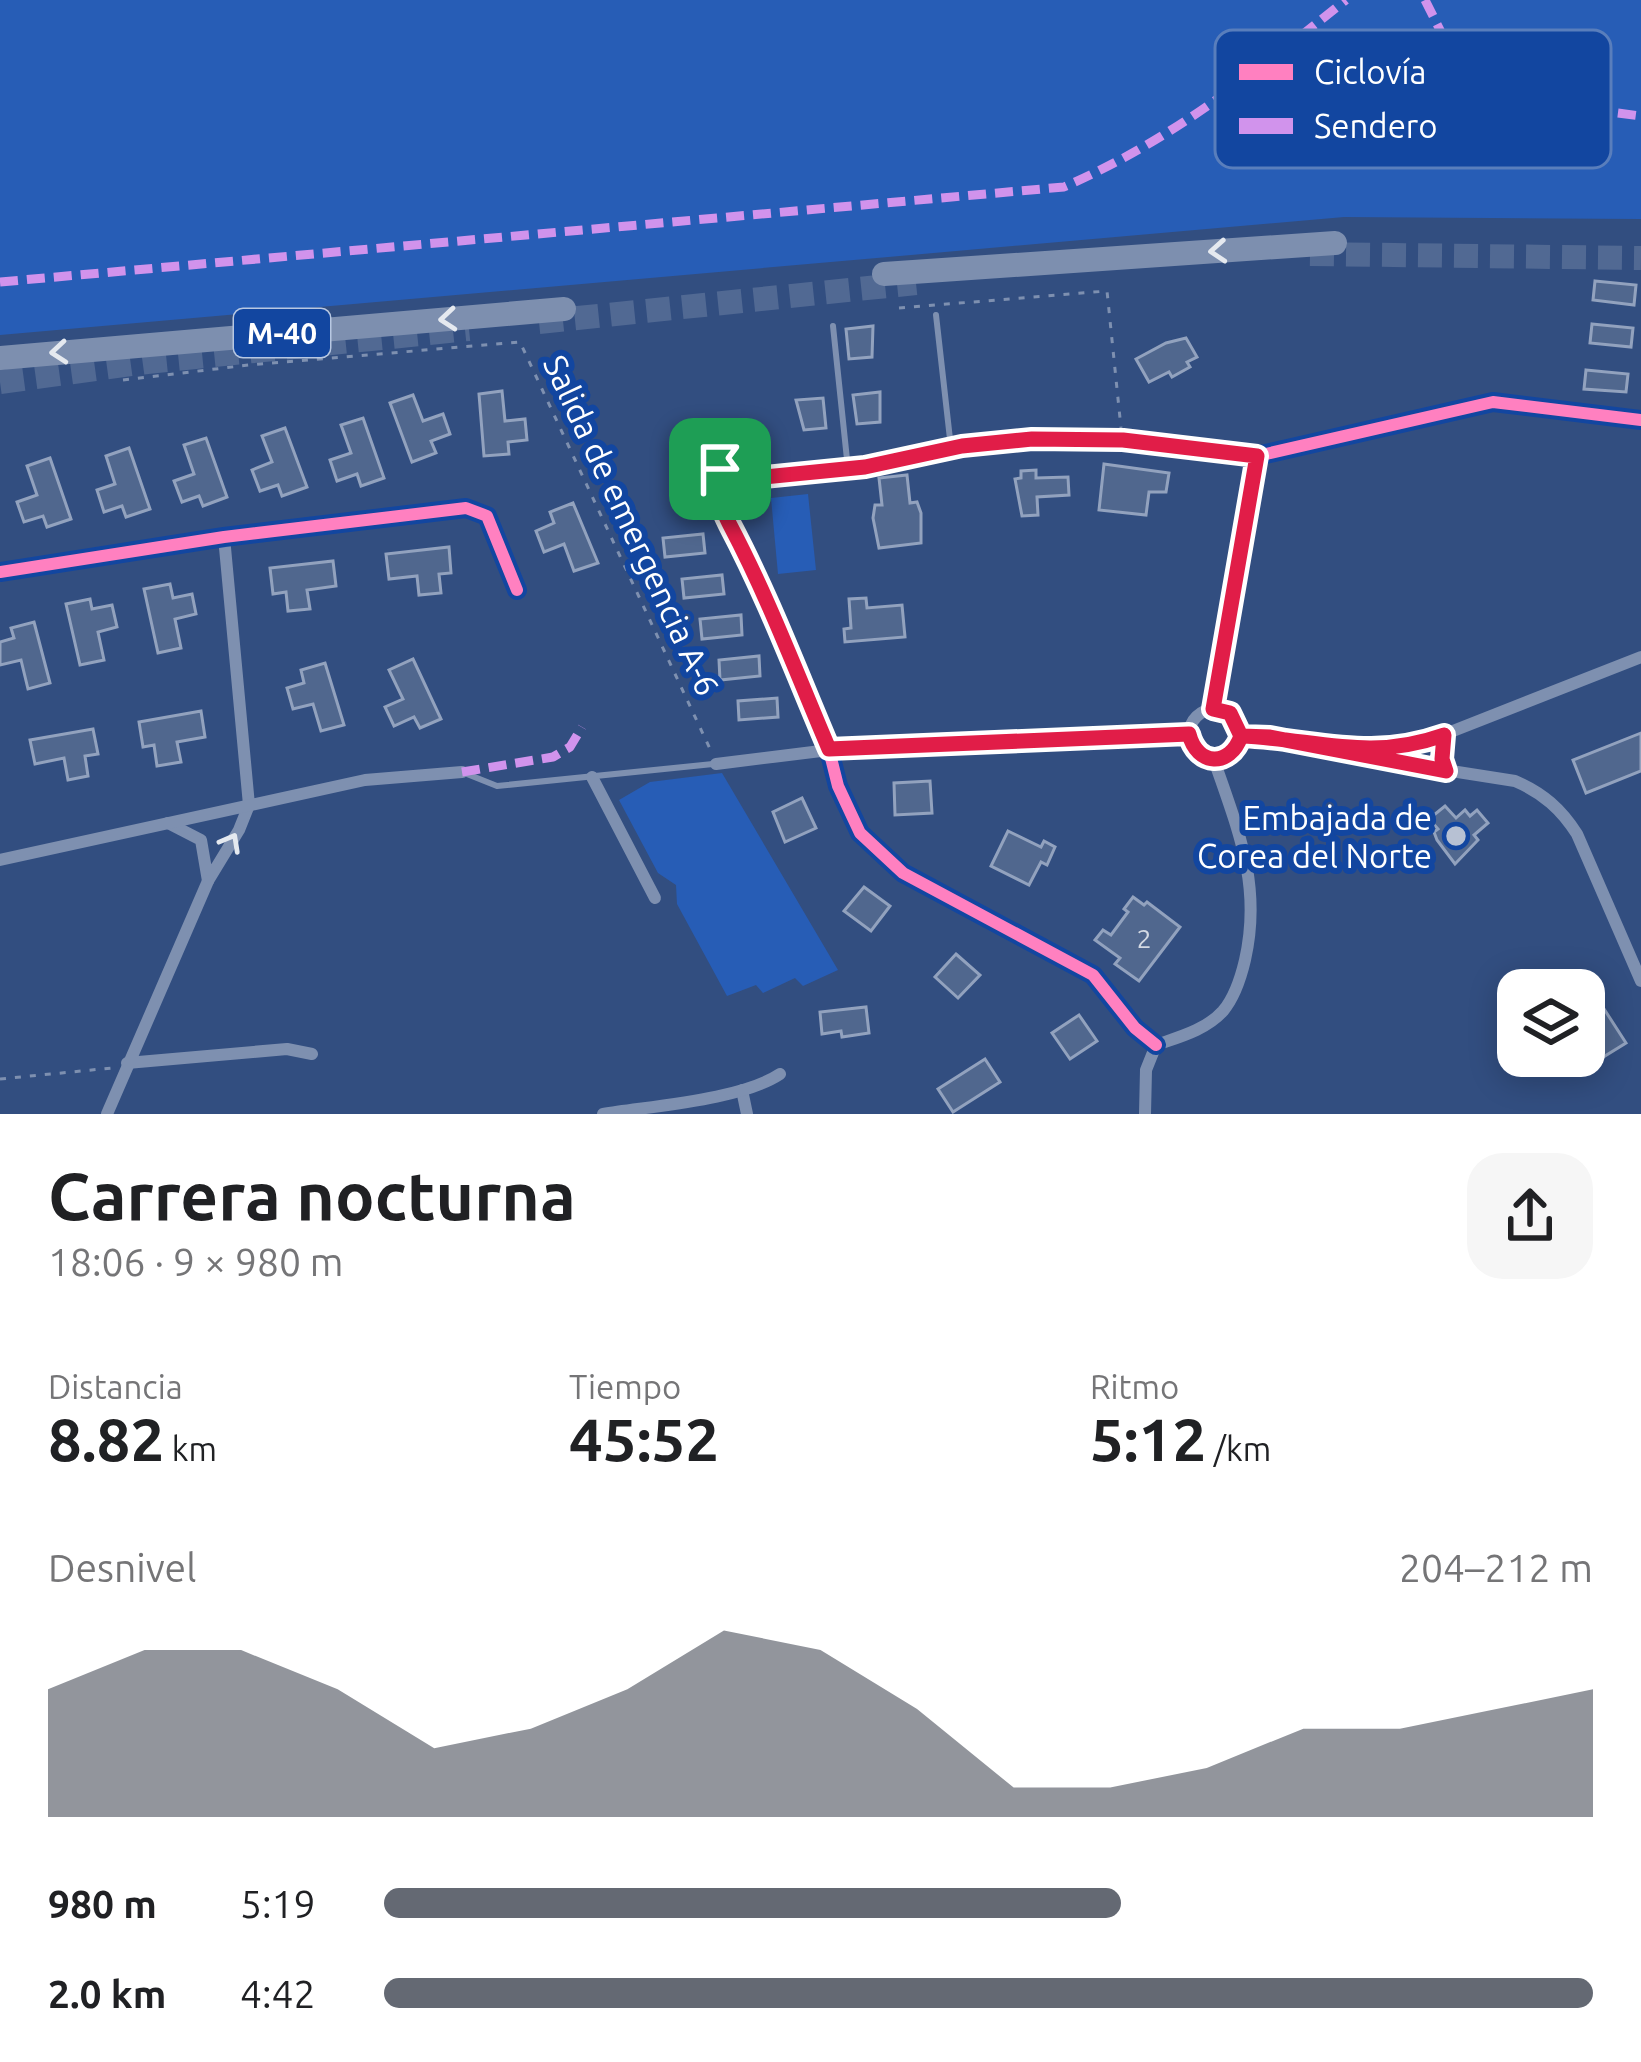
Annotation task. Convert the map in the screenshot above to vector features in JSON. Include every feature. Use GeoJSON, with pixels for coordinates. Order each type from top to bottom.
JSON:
{"type":"FeatureCollection","features":[{"type":"Feature","properties":{"kind":"highway"},"geometry":{"type":"LineString","coordinates":[[884,274],[1335,243]]}},
{"type":"Feature","properties":{"kind":"highway","name":"M-40"},"geometry":{"type":"LineString","coordinates":[[0,358],[564,309]]}},
{"type":"Feature","properties":{"kind":"street"},"geometry":{"type":"LineString","coordinates":[[734,480],[848,469],[951,448],[1032,439],[1123,440],[1257,456],[1493,402],[1641,420]]}},
{"type":"Feature","properties":{"kind":"street"},"geometry":{"type":"LineString","coordinates":[[1213,709],[1257,456]]}},
{"type":"Feature","properties":{"kind":"street"},"geometry":{"type":"LineString","coordinates":[[734,480],[728,470],[712,472],[710,484],[754,569],[860,833],[903,873],[1093,975],[1156,1045]]}},
{"type":"Feature","properties":{"kind":"street"},"geometry":{"type":"LineString","coordinates":[[718,493],[730,491],[734,480]]}},
{"type":"Feature","properties":{"kind":"street"},"geometry":{"type":"LineString","coordinates":[[0,572],[224,537],[466,508],[488,516],[517,590]]}},
{"type":"Feature","properties":{"kind":"street"},"geometry":{"type":"LineString","coordinates":[[107,1114],[208,881],[249,805],[224,537]]}},
{"type":"Feature","properties":{"kind":"street"},"geometry":{"type":"LineString","coordinates":[[1354,751],[1425,742],[1641,656]]}},
{"type":"Feature","properties":{"kind":"street"},"geometry":{"type":"LineString","coordinates":[[1213,709],[1230,713],[1241,736],[1234,752],[1214,760],[1194,751],[1189,734],[1193,720],[1213,709]]}},
{"type":"Feature","properties":{"kind":"street"},"geometry":{"type":"LineString","coordinates":[[716,764],[829,749],[1189,734]]}},
{"type":"Feature","properties":{"kind":"street"},"geometry":{"type":"LineString","coordinates":[[1444,735],[1446,771]]}},
{"type":"Feature","properties":{"kind":"street"},"geometry":{"type":"LineString","coordinates":[[1241,736],[1354,751],[1534,789],[1565,815],[1641,981]]}},
{"type":"Feature","properties":{"kind":"street"},"geometry":{"type":"LineString","coordinates":[[1423,767],[1425,742]]}},
{"type":"Feature","properties":{"kind":"street"},"geometry":{"type":"LineString","coordinates":[[1145,1114],[1146,1070],[1156,1045],[1199,1029],[1223,1011],[1246,954],[1252,921],[1251,878],[1214,760]]}},
{"type":"Feature","properties":{"kind":"street"},"geometry":{"type":"LineString","coordinates":[[0,860],[365,781],[462,772]]}},
{"type":"Feature","properties":{"kind":"street"},"geometry":{"type":"LineString","coordinates":[[592,777],[656,898]]}},
{"type":"Feature","properties":{"kind":"street"},"geometry":{"type":"LineString","coordinates":[[168,823],[201,840],[208,881]]}},
{"type":"Feature","properties":{"kind":"street"},"geometry":{"type":"LineString","coordinates":[[127,1065],[287,1049],[312,1054]]}},
{"type":"Feature","properties":{"kind":"street"},"geometry":{"type":"LineString","coordinates":[[603,1114],[742,1090],[780,1075]]}},
{"type":"Feature","properties":{"kind":"street"},"geometry":{"type":"LineString","coordinates":[[742,1090],[747,1114]]}},
{"type":"Feature","properties":{"kind":"lane"},"geometry":{"type":"LineString","coordinates":[[936,314],[951,448]]}},
{"type":"Feature","properties":{"kind":"lane"},"geometry":{"type":"LineString","coordinates":[[833,326],[848,469]]}},
{"type":"Feature","properties":{"kind":"lane"},"geometry":{"type":"LineString","coordinates":[[462,772],[497,786],[716,764]]}},
{"type":"Feature","properties":{"kind":"path"},"geometry":{"type":"LineString","coordinates":[[899,308],[1107,291],[1123,440]]}},
{"type":"Feature","properties":{"kind":"path"},"geometry":{"type":"LineString","coordinates":[[0,1079],[127,1065]]}},
{"type":"Feature","properties":{"kind":"shaded area"},"geometry":{"type":"Polygon","coordinates":[[[0,0],[1641,0],[1641,219],[1344,217],[0,335],[0,0]]]}},
{"type":"Feature","properties":{"kind":"shaded area"},"geometry":{"type":"Polygon","coordinates":[[[808,494],[816,570],[778,574],[771,498],[808,494]]]}},
{"type":"Feature","properties":{"kind":"shaded area"},"geometry":{"type":"Polygon","coordinates":[[[722,773],[838,970],[803,986],[795,978],[763,993],[756,985],[727,996],[677,904],[676,885],[658,873],[619,800],[650,782],[722,773]]]}},
{"type":"Feature","properties":{"kind":"building"},"geometry":{"type":"Polygon","coordinates":[[[1595,281],[1636,285],[1634,305],[1593,300],[1595,281]]]}},
{"type":"Feature","properties":{"kind":"building"},"geometry":{"type":"Polygon","coordinates":[[[1592,324],[1633,328],[1631,347],[1590,343],[1592,324]]]}},
{"type":"Feature","properties":{"kind":"building"},"geometry":{"type":"Polygon","coordinates":[[[873,326],[872,357],[849,359],[846,329],[873,326]]]}},
{"type":"Feature","properties":{"kind":"building"},"geometry":{"type":"Polygon","coordinates":[[[1186,338],[1197,357],[1187,362],[1190,367],[1149,382],[1136,359],[1186,338]]]}},
{"type":"Feature","properties":{"kind":"building"},"geometry":{"type":"Polygon","coordinates":[[[1586,370],[1628,374],[1626,392],[1584,389],[1586,370]]]}},
{"type":"Feature","properties":{"kind":"building"},"geometry":{"type":"Polygon","coordinates":[[[502,391],[505,421],[525,419],[527,440],[508,442],[509,454],[484,456],[479,394],[502,391]]]}},
{"type":"Feature","properties":{"kind":"building"},"geometry":{"type":"Polygon","coordinates":[[[880,392],[880,422],[857,424],[853,395],[880,392]]]}},
{"type":"Feature","properties":{"kind":"building"},"geometry":{"type":"Polygon","coordinates":[[[413,395],[423,421],[443,414],[450,434],[431,441],[436,453],[412,462],[390,403],[413,395]]]}},
{"type":"Feature","properties":{"kind":"building"},"geometry":{"type":"Polygon","coordinates":[[[823,398],[826,428],[804,430],[796,400],[823,398]]]}},
{"type":"Feature","properties":{"kind":"building"},"geometry":{"type":"Polygon","coordinates":[[[363,418],[384,478],[361,486],[357,474],[337,481],[330,460],[351,453],[341,425],[363,418]]]}},
{"type":"Feature","properties":{"kind":"building"},"geometry":{"type":"Polygon","coordinates":[[[285,428],[307,487],[282,496],[278,485],[260,491],[252,470],[272,462],[262,436],[285,428]]]}},
{"type":"Feature","properties":{"kind":"building"},"geometry":{"type":"Polygon","coordinates":[[[206,438],[227,497],[203,506],[199,496],[182,502],[174,481],[194,474],[184,445],[206,438]]]}},
{"type":"Feature","properties":{"kind":"building"},"geometry":{"type":"Polygon","coordinates":[[[129,448],[150,509],[126,517],[122,506],[104,512],[97,490],[115,484],[106,456],[129,448]]]}},
{"type":"Feature","properties":{"kind":"building"},"geometry":{"type":"Polygon","coordinates":[[[50,458],[71,519],[47,527],[43,516],[24,522],[17,502],[37,495],[27,466],[50,458]]]}},
{"type":"Feature","properties":{"kind":"building"},"geometry":{"type":"Polygon","coordinates":[[[1104,464],[1169,473],[1166,492],[1149,492],[1146,515],[1099,510],[1104,464]]]}},
{"type":"Feature","properties":{"kind":"building"},"geometry":{"type":"Polygon","coordinates":[[[1036,470],[1036,478],[1068,477],[1069,495],[1037,497],[1038,515],[1022,516],[1015,479],[1021,478],[1021,471],[1036,470]]]}},
{"type":"Feature","properties":{"kind":"building"},"geometry":{"type":"Polygon","coordinates":[[[907,475],[910,503],[917,502],[921,513],[921,543],[879,548],[873,518],[875,505],[882,505],[879,478],[907,475]]]}},
{"type":"Feature","properties":{"kind":"building"},"geometry":{"type":"Polygon","coordinates":[[[573,503],[598,563],[574,571],[564,544],[544,552],[536,531],[554,523],[550,512],[573,503]]]}},
{"type":"Feature","properties":{"kind":"building"},"geometry":{"type":"Polygon","coordinates":[[[703,534],[705,553],[665,557],[663,538],[703,534]]]}},
{"type":"Feature","properties":{"kind":"building"},"geometry":{"type":"Polygon","coordinates":[[[449,547],[451,573],[439,574],[441,593],[419,595],[417,576],[389,579],[386,554],[449,547]]]}},
{"type":"Feature","properties":{"kind":"building"},"geometry":{"type":"Polygon","coordinates":[[[333,561],[336,586],[307,590],[310,609],[288,611],[286,592],[273,594],[270,568],[333,561]]]}},
{"type":"Feature","properties":{"kind":"building"},"geometry":{"type":"Polygon","coordinates":[[[722,575],[724,594],[684,598],[682,579],[722,575]]]}},
{"type":"Feature","properties":{"kind":"building"},"geometry":{"type":"Polygon","coordinates":[[[170,584],[173,598],[192,594],[196,614],[175,619],[181,648],[158,653],[144,589],[170,584]]]}},
{"type":"Feature","properties":{"kind":"building"},"geometry":{"type":"Polygon","coordinates":[[[866,598],[867,608],[902,605],[905,637],[845,642],[844,629],[851,628],[849,599],[866,598]]]}},
{"type":"Feature","properties":{"kind":"building"},"geometry":{"type":"Polygon","coordinates":[[[90,599],[92,609],[112,605],[117,627],[98,632],[104,660],[80,665],[66,604],[90,599]]]}},
{"type":"Feature","properties":{"kind":"building"},"geometry":{"type":"Polygon","coordinates":[[[741,615],[742,635],[702,639],[700,619],[741,615]]]}},
{"type":"Feature","properties":{"kind":"building"},"geometry":{"type":"Polygon","coordinates":[[[34,622],[50,683],[28,689],[21,660],[0,665],[0,642],[14,638],[11,628],[34,622]]]}},
{"type":"Feature","properties":{"kind":"building"},"geometry":{"type":"Polygon","coordinates":[[[759,656],[760,676],[720,680],[719,660],[759,656]]]}},
{"type":"Feature","properties":{"kind":"building"},"geometry":{"type":"Polygon","coordinates":[[[413,659],[441,719],[420,728],[414,717],[394,726],[385,707],[403,699],[389,670],[413,659]]]}},
{"type":"Feature","properties":{"kind":"building"},"geometry":{"type":"Polygon","coordinates":[[[325,663],[344,725],[321,731],[313,704],[293,709],[287,688],[304,683],[301,670],[325,663]]]}},
{"type":"Feature","properties":{"kind":"building"},"geometry":{"type":"Polygon","coordinates":[[[777,698],[778,717],[739,720],[738,701],[777,698]]]}},
{"type":"Feature","properties":{"kind":"building"},"geometry":{"type":"Polygon","coordinates":[[[201,711],[205,737],[177,742],[181,762],[157,766],[154,745],[143,747],[139,722],[201,711]]]}},
{"type":"Feature","properties":{"kind":"building"},"geometry":{"type":"Polygon","coordinates":[[[93,729],[98,754],[85,756],[88,776],[68,780],[64,758],[35,764],[30,740],[93,729]]]}},
{"type":"Feature","properties":{"kind":"building"},"geometry":{"type":"Polygon","coordinates":[[[1641,733],[1641,771],[1586,793],[1573,760],[1641,733]]]}},
{"type":"Feature","properties":{"kind":"building"},"geometry":{"type":"Polygon","coordinates":[[[930,781],[932,813],[895,815],[894,783],[930,781]]]}},
{"type":"Feature","properties":{"kind":"building"},"geometry":{"type":"Polygon","coordinates":[[[802,798],[816,828],[785,842],[773,812],[802,798]]]}},
{"type":"Feature","properties":{"kind":"building","name":"Embajada de Corea del Norte"},"geometry":{"type":"Polygon","coordinates":[[[1445,806],[1456,818],[1465,810],[1470,816],[1477,810],[1488,823],[1455,864],[1429,819],[1445,806]]]}},
{"type":"Feature","properties":{"kind":"building"},"geometry":{"type":"Polygon","coordinates":[[[1008,831],[1041,847],[1044,841],[1055,847],[1029,885],[991,866],[1008,831]]]}},
{"type":"Feature","properties":{"kind":"building"},"geometry":{"type":"Polygon","coordinates":[[[864,887],[890,906],[871,931],[844,911],[864,887]]]}},
{"type":"Feature","properties":{"kind":"building"},"geometry":{"type":"Polygon","coordinates":[[[1133,897],[1180,927],[1139,981],[1115,964],[1120,958],[1095,940],[1103,930],[1111,935],[1133,897]]]}},
{"type":"Feature","properties":{"kind":"building"},"geometry":{"type":"Polygon","coordinates":[[[956,954],[980,975],[958,998],[935,977],[956,954]]]}},
{"type":"Feature","properties":{"kind":"building"},"geometry":{"type":"Polygon","coordinates":[[[866,1007],[869,1033],[822,1034],[820,1012],[866,1007]]]}},
{"type":"Feature","properties":{"kind":"building"},"geometry":{"type":"Polygon","coordinates":[[[1605,1010],[1626,1043],[1605,1056],[1605,1010]]]}},
{"type":"Feature","properties":{"kind":"building"},"geometry":{"type":"Polygon","coordinates":[[[1079,1015],[1097,1041],[1070,1059],[1052,1033],[1079,1015]]]}},
{"type":"Feature","properties":{"kind":"building"},"geometry":{"type":"Polygon","coordinates":[[[985,1059],[1000,1082],[953,1112],[938,1089],[985,1059]]]}},
{"type":"Feature","properties":{"kind":"tunnel"},"geometry":{"type":"LineString","coordinates":[[1310,254],[1641,258]]}},
{"type":"Feature","properties":{"kind":"tunnel"},"geometry":{"type":"LineString","coordinates":[[539,322],[916,283]]}},
{"type":"Feature","properties":{"kind":"tunnel"},"geometry":{"type":"LineString","coordinates":[[0,382],[469,329]]}},
{"type":"Feature","properties":{"kind":"marked path"},"geometry":{"type":"LineString","coordinates":[[1308,30],[1346,0]]}},
{"type":"Feature","properties":{"kind":"marked path"},"geometry":{"type":"LineString","coordinates":[[1425,0],[1440,30]]}},
{"type":"Feature","properties":{"kind":"marked path"},"geometry":{"type":"LineString","coordinates":[[0,282],[1064,187],[1142,148],[1215,100]]}},
{"type":"Feature","properties":{"kind":"marked path"},"geometry":{"type":"LineString","coordinates":[[1611,112],[1641,116]]}},
{"type":"Feature","properties":{"kind":"marked path"},"geometry":{"type":"LineString","coordinates":[[462,772],[553,757],[570,747],[582,727]]}},
{"type":"Feature","properties":{"kind":"cycle path"},"geometry":{"type":"LineString","coordinates":[[734,480],[865,467],[962,446],[1032,439],[1123,440],[1257,456],[1493,402],[1641,420]]}},
{"type":"Feature","properties":{"kind":"cycle path"},"geometry":{"type":"LineString","coordinates":[[718,493],[720,507],[754,569],[860,833],[903,873],[1093,975],[1135,1028],[1156,1045]]}},
{"type":"Feature","properties":{"kind":"cycle path"},"geometry":{"type":"LineString","coordinates":[[0,572],[224,537],[466,508],[487,516],[517,590]]}},
{"type":"Feature","properties":{"kind":"place","name":"Embajada de Corea del Norte"},"geometry":{"type":"Point","coordinates":[1456,836]}},
{"type":"Feature","properties":{"kind":"route"},"geometry":{"type":"LineString","coordinates":[[720,469],[712,472],[710,484],[754,569],[829,749],[1189,734],[1194,751],[1209,760],[1226,758],[1241,736],[1270,737],[1446,771],[1441,750],[1444,735],[1354,751],[1270,737],[1241,736],[1230,713],[1213,709],[1257,456],[1123,440],[1032,439],[962,446],[865,467],[734,480],[731,472],[720,469]]}}]}
